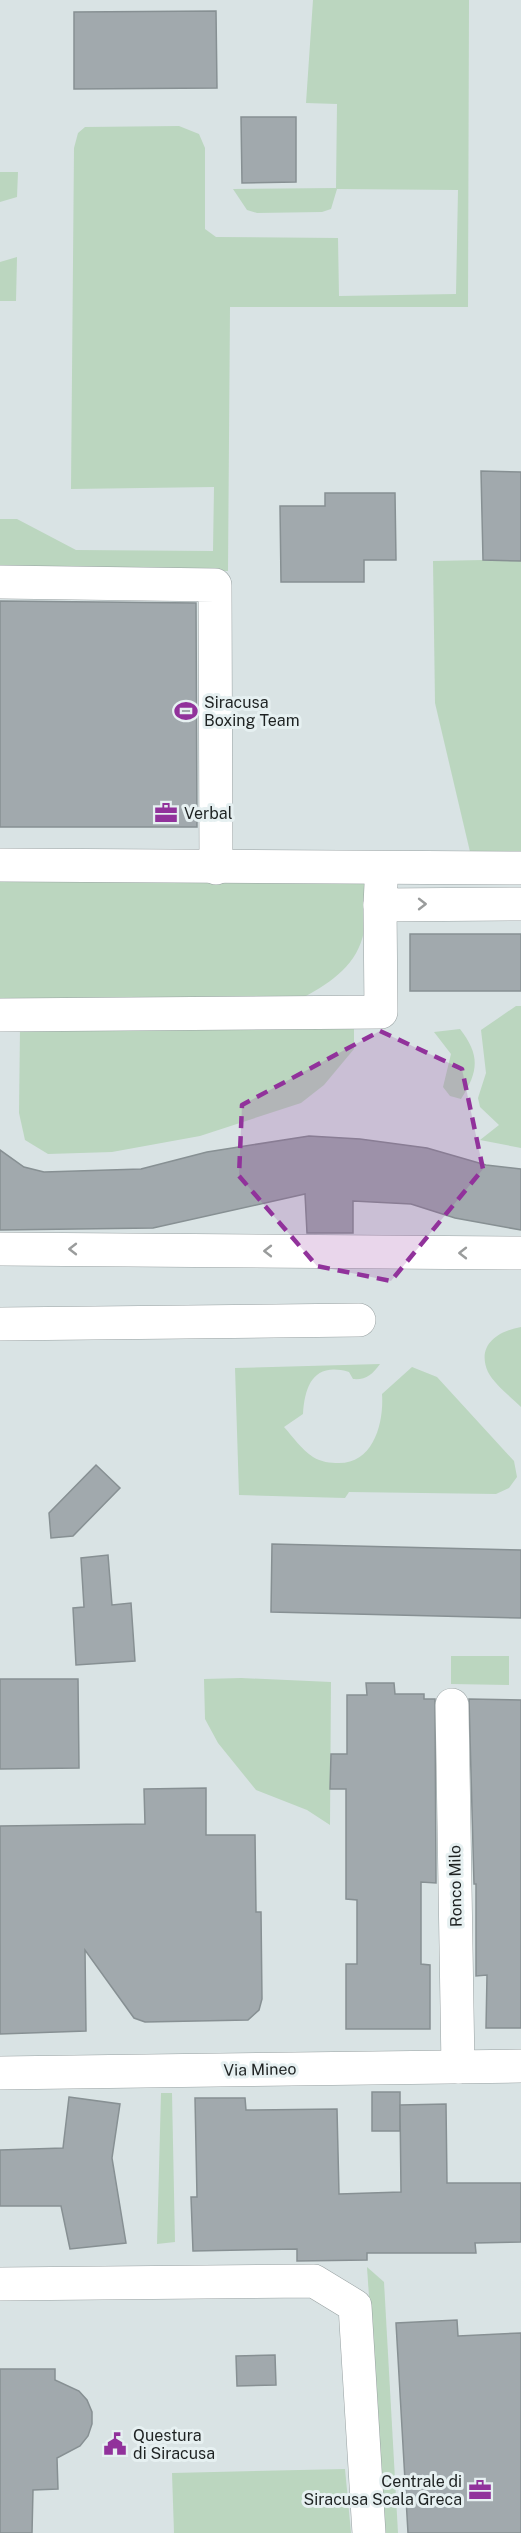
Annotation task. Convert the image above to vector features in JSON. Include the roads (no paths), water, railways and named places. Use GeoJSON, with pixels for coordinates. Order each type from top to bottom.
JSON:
{"type":"FeatureCollection","features":[{"type":"Feature","properties":{"kind":"street"},"geometry":{"type":"LineString","coordinates":[[0,582],[215,585],[216,868]]}},
{"type":"Feature","properties":{"kind":"street"},"geometry":{"type":"LineString","coordinates":[[0,865],[521,868]]}},
{"type":"Feature","properties":{"kind":"street"},"geometry":{"type":"LineString","coordinates":[[0,1015],[381,1012],[381,868]]}},
{"type":"Feature","properties":{"kind":"street"},"geometry":{"type":"LineString","coordinates":[[380,905],[521,904]]}},
{"type":"Feature","properties":{"kind":"street"},"geometry":{"type":"LineString","coordinates":[[0,1249],[521,1253]]}},
{"type":"Feature","properties":{"kind":"street"},"geometry":{"type":"LineString","coordinates":[[0,1324],[359,1320]]}},
{"type":"Feature","properties":{"kind":"street","name":"Ronco Milo"},"geometry":{"type":"LineString","coordinates":[[452,1705],[458,2067]]}},
{"type":"Feature","properties":{"kind":"street","name":"Via Mineo"},"geometry":{"type":"LineString","coordinates":[[0,2073],[521,2066]]}},
{"type":"Feature","properties":{"kind":"street"},"geometry":{"type":"LineString","coordinates":[[0,2284],[314,2281],[355,2306],[369,2533]]}},
{"type":"Feature","properties":{"kind":"place","name":"Siracusa Boxing Team"},"geometry":{"type":"Point","coordinates":[186,711]}},
{"type":"Feature","properties":{"kind":"place","name":"Verbal"},"geometry":{"type":"Point","coordinates":[166,813]}},
{"type":"Feature","properties":{"kind":"place","name":"Questura di Siracusa"},"geometry":{"type":"Point","coordinates":[115,2444]}},
{"type":"Feature","properties":{"kind":"place","name":"Centrale di Siracusa Scala Greca"},"geometry":{"type":"Point","coordinates":[480,2490]}}]}
